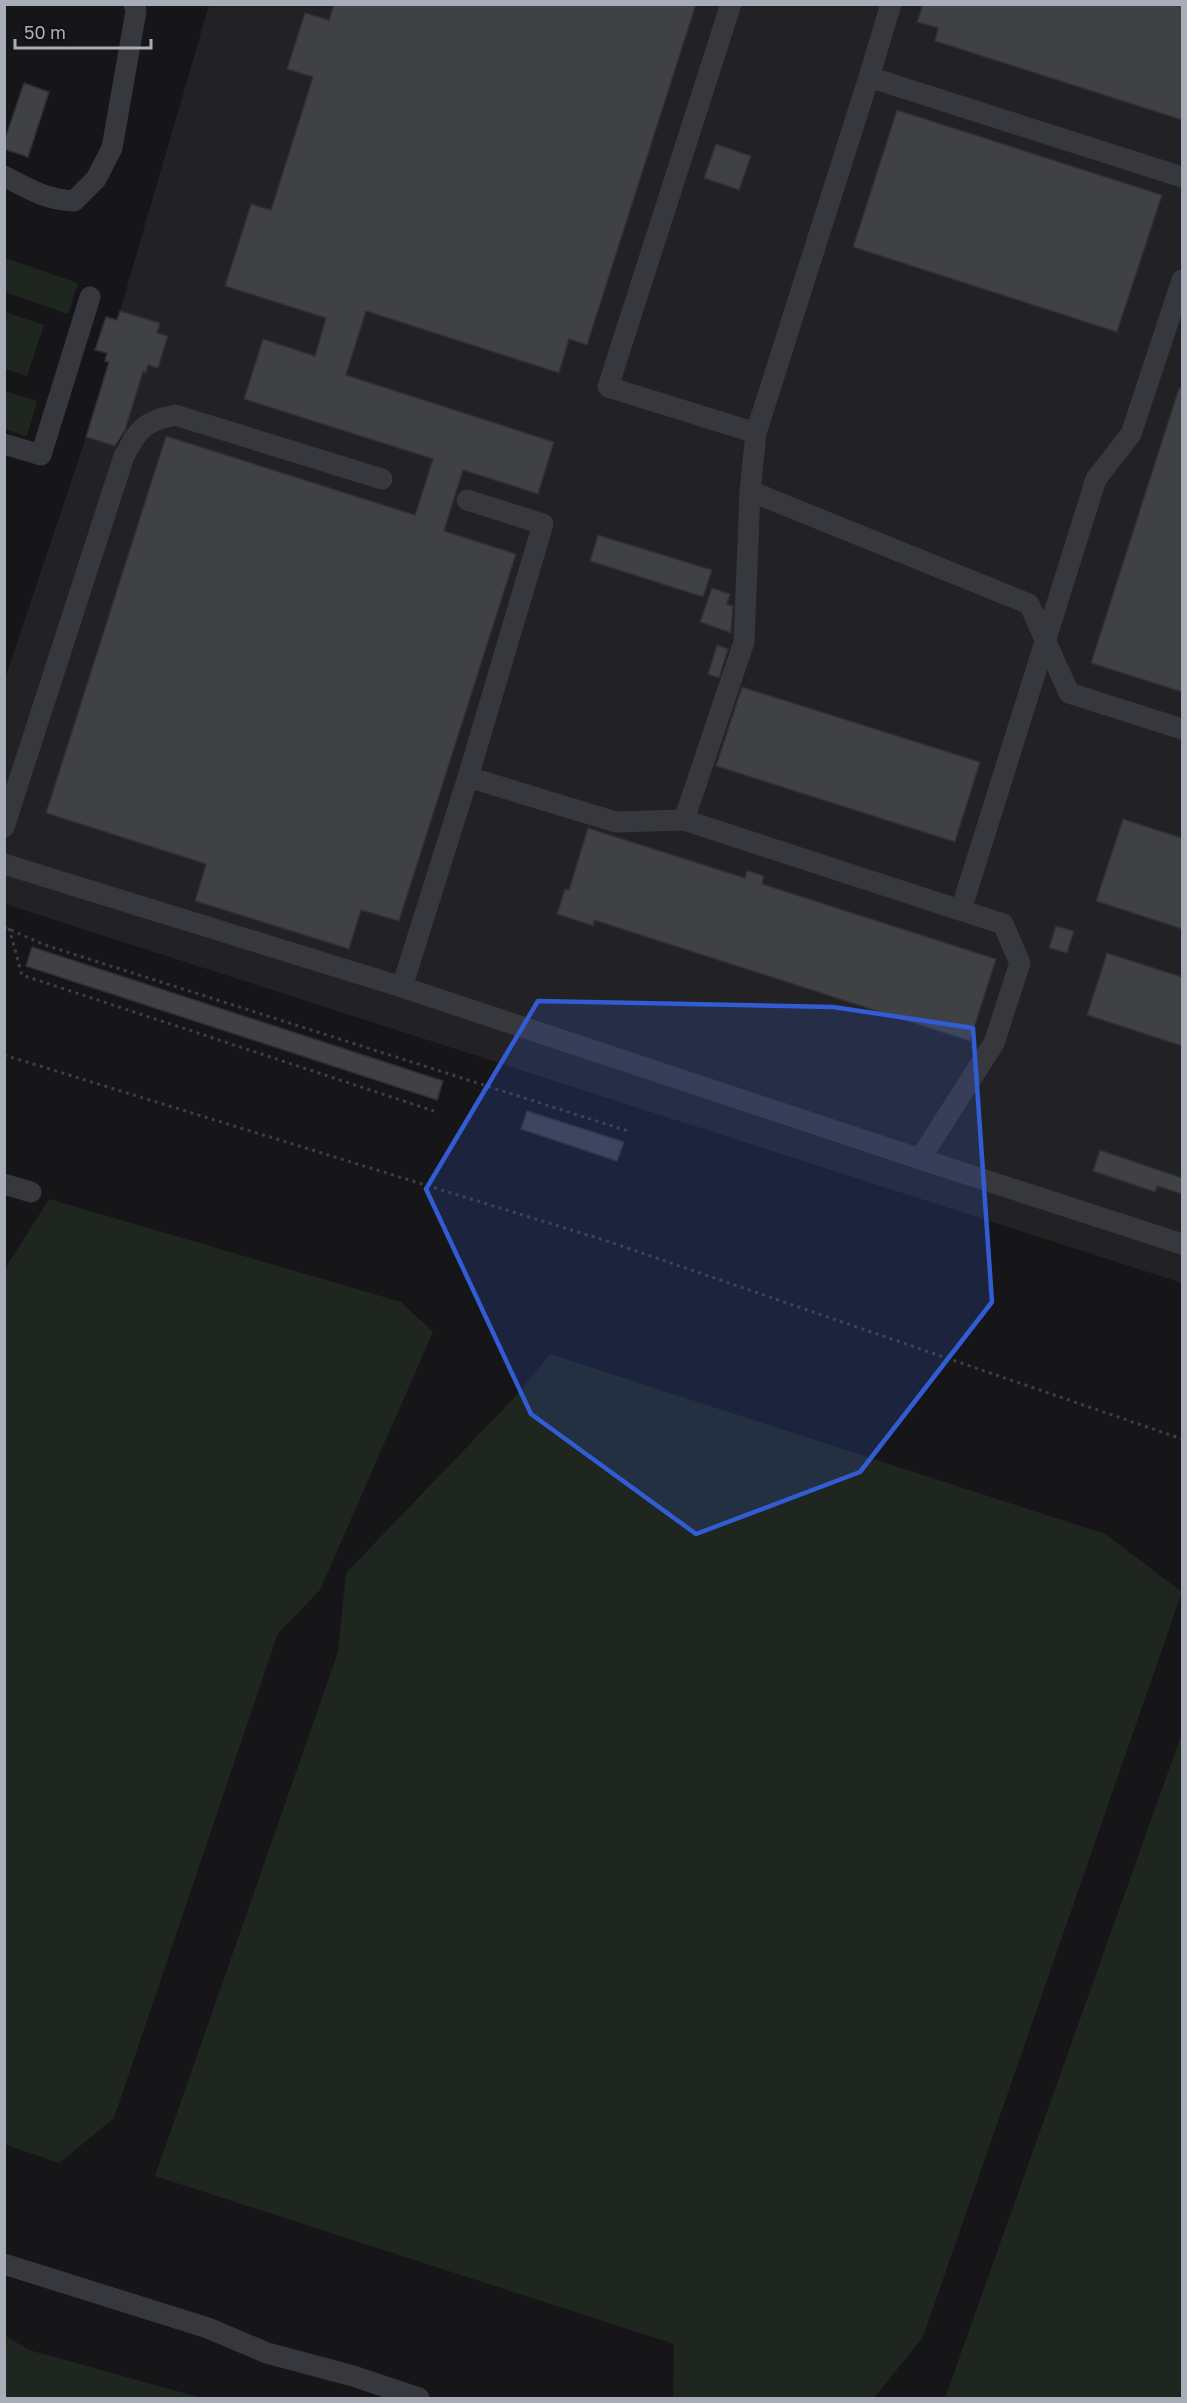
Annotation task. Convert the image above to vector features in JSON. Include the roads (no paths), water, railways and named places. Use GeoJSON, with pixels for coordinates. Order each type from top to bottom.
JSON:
{"type":"FeatureCollection","features":[{"type":"Feature","properties":{"kind":"lane"},"geometry":{"type":"LineString","coordinates":[[4,176],[47,197],[74,201],[96,179],[112,147],[136,11],[134,4]]}},
{"type":"Feature","properties":{"kind":"lane"},"geometry":{"type":"LineString","coordinates":[[731,4],[608,387],[756,433]]}},
{"type":"Feature","properties":{"kind":"lane"},"geometry":{"type":"LineString","coordinates":[[684,820],[744,642],[750,491],[756,433],[891,4]]}},
{"type":"Feature","properties":{"kind":"lane"},"geometry":{"type":"LineString","coordinates":[[869,77],[1182,177]]}},
{"type":"Feature","properties":{"kind":"lane"},"geometry":{"type":"LineString","coordinates":[[961,910],[1096,479],[1131,434],[1182,280]]}},
{"type":"Feature","properties":{"kind":"lane"},"geometry":{"type":"LineString","coordinates":[[4,444],[41,455],[90,297]]}},
{"type":"Feature","properties":{"kind":"lane"},"geometry":{"type":"LineString","coordinates":[[4,828],[124,456],[135,435],[154,419],[175,415],[382,479]]}},
{"type":"Feature","properties":{"kind":"lane"},"geometry":{"type":"LineString","coordinates":[[750,491],[1029,604],[1069,693],[1182,729]]}},
{"type":"Feature","properties":{"kind":"lane"},"geometry":{"type":"LineString","coordinates":[[402,987],[468,777],[543,524],[467,500]]}},
{"type":"Feature","properties":{"kind":"lane"},"geometry":{"type":"LineString","coordinates":[[468,777],[616,822],[684,820],[1003,924],[1020,963],[994,1043],[920,1159]]}},
{"type":"Feature","properties":{"kind":"lane"},"geometry":{"type":"LineString","coordinates":[[4,864],[402,987],[1182,1244]]}},
{"type":"Feature","properties":{"kind":"lane"},"geometry":{"type":"LineString","coordinates":[[4,1184],[31,1192]]}},
{"type":"Feature","properties":{"kind":"lane"},"geometry":{"type":"LineString","coordinates":[[4,2264],[208,2328],[267,2353],[353,2376],[418,2398]]}}]}
